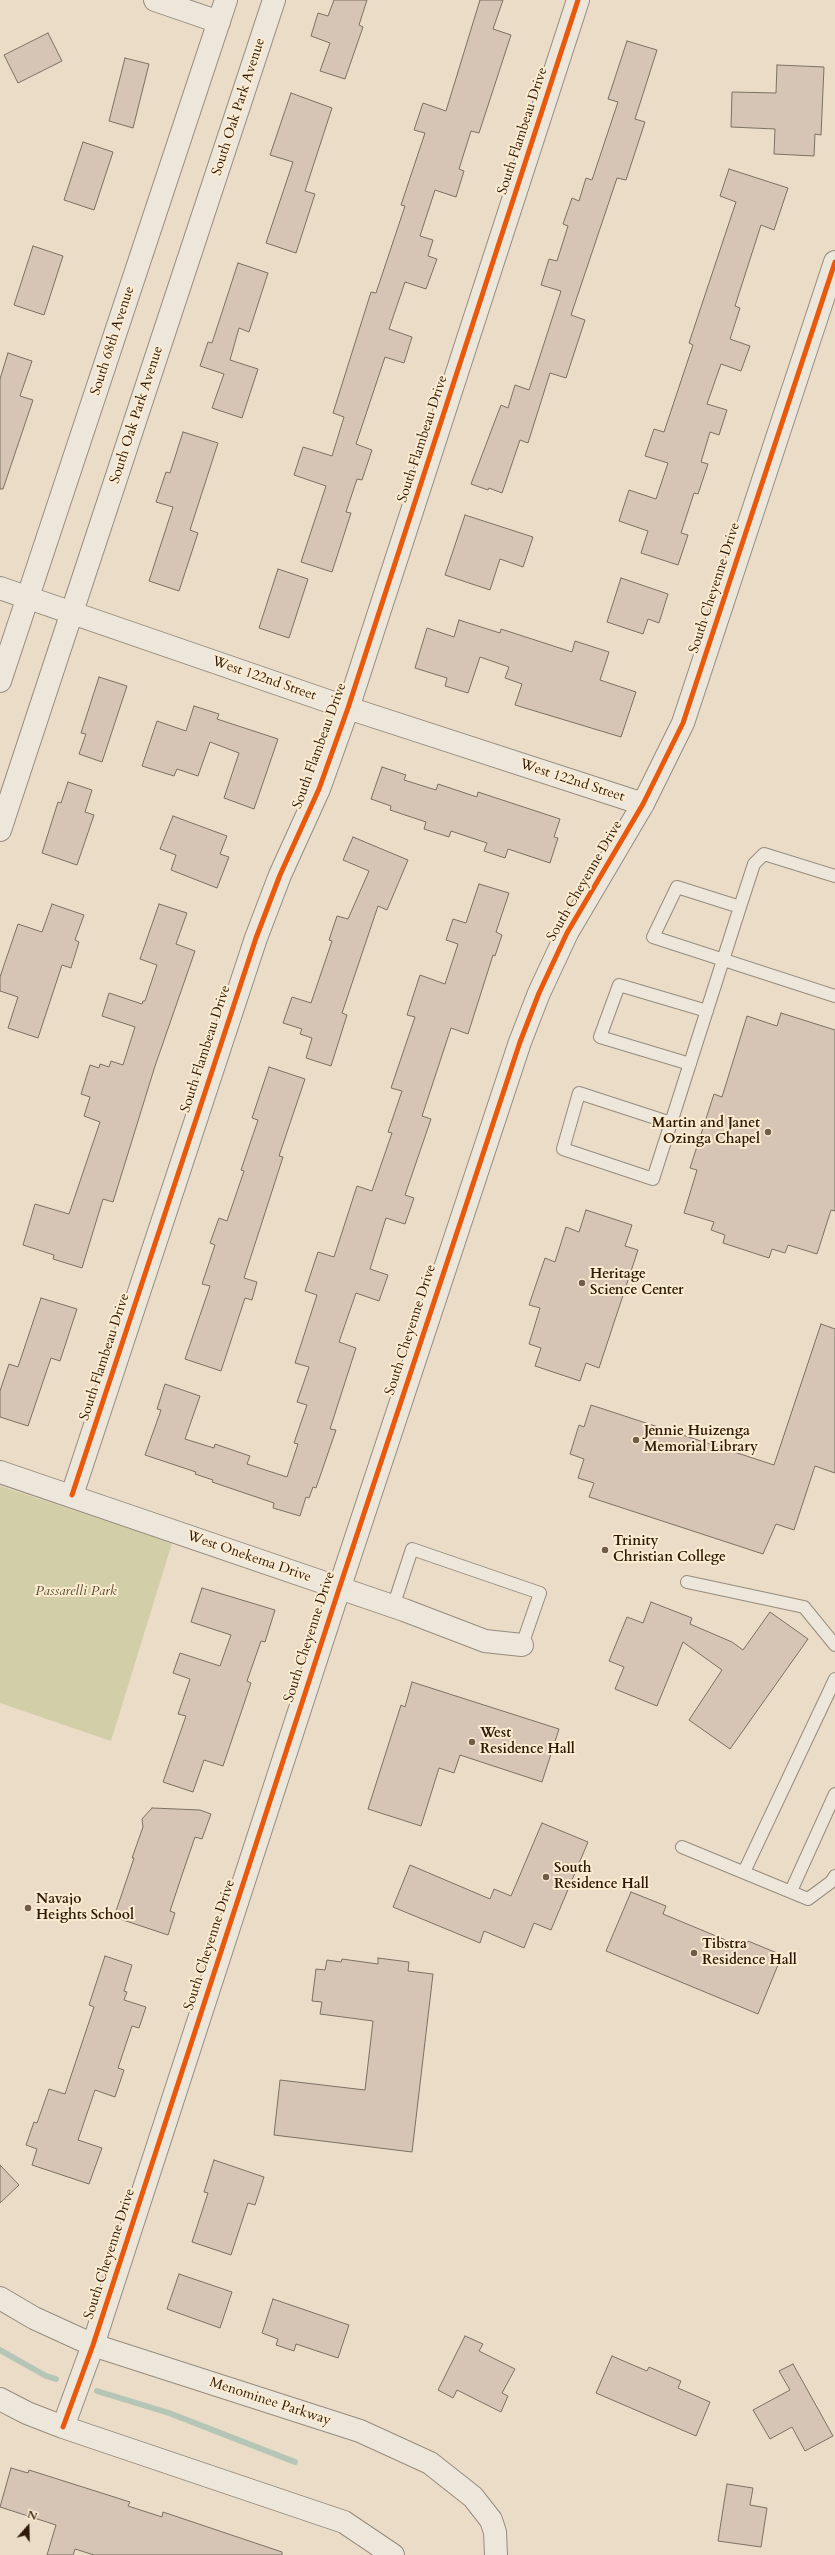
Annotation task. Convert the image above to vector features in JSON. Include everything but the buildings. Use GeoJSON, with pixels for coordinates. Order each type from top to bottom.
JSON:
{"type":"FeatureCollection","features":[{"type":"Feature","properties":{"kind":"street"},"geometry":{"type":"LineString","coordinates":[[155,0],[219,22]]}},
{"type":"Feature","properties":{"kind":"street","name":"South 68th Avenue"},"geometry":{"type":"LineString","coordinates":[[0,681],[226,0]]}},
{"type":"Feature","properties":{"kind":"street","name":"South Oak Park Avenue"},"geometry":{"type":"LineString","coordinates":[[0,830],[274,0]]}},
{"type":"Feature","properties":{"kind":"street","name":"South Flambeau Drive"},"geometry":{"type":"LineString","coordinates":[[72,1495],[256,938],[280,874],[319,789],[348,708],[578,0]]}},
{"type":"Feature","properties":{"kind":"street","name":"South Cheyenne Drive"},"geometry":{"type":"LineString","coordinates":[[63,2427],[93,2345],[339,1589],[520,1042],[538,994],[567,933],[643,804],[683,723],[835,262]]}},
{"type":"Feature","properties":{"kind":"street","name":"West 122nd Street"},"geometry":{"type":"LineString","coordinates":[[0,588],[348,708],[643,804]]}},
{"type":"Feature","properties":{"kind":"street","name":"West Onekema Drive"},"geometry":{"type":"LineString","coordinates":[[0,1472],[72,1495],[485,1640],[522,1645]]}},
{"type":"Feature","properties":{"kind":"street","name":"Menominee Parkway"},"geometry":{"type":"LineString","coordinates":[[0,2298],[34,2318],[93,2345],[360,2431],[430,2463],[472,2497],[491,2520],[494,2551]]}},
{"type":"Feature","properties":{"kind":"street"},"geometry":{"type":"LineString","coordinates":[[0,2399],[63,2427],[344,2522],[393,2555]]}},
{"type":"Feature","properties":{"kind":"lane"},"geometry":{"type":"LineString","coordinates":[[671,1123],[579,1093],[563,1149],[654,1179],[754,864],[764,854],[835,876]]}},
{"type":"Feature","properties":{"kind":"lane"},"geometry":{"type":"LineString","coordinates":[[740,907],[677,887],[653,937],[835,996]]}},
{"type":"Feature","properties":{"kind":"lane"},"geometry":{"type":"LineString","coordinates":[[690,1064],[600,1037],[620,985],[707,1011]]}},
{"type":"Feature","properties":{"kind":"lane"},"geometry":{"type":"LineString","coordinates":[[393,1607],[412,1549],[540,1593],[522,1645]]}},
{"type":"Feature","properties":{"kind":"lane"},"geometry":{"type":"LineString","coordinates":[[687,1582],[804,1607],[835,1645]]}},
{"type":"Feature","properties":{"kind":"lane"},"geometry":{"type":"LineString","coordinates":[[744,1872],[835,1679]]}},
{"type":"Feature","properties":{"kind":"lane"},"geometry":{"type":"LineString","coordinates":[[791,1891],[835,1794]]}},
{"type":"Feature","properties":{"kind":"lane"},"geometry":{"type":"LineString","coordinates":[[682,1847],[808,1899],[833,1879]]}},
{"type":"Feature","properties":{"kind":"green space","name":"Passarelli Park"},"geometry":{"type":"Polygon","coordinates":[[[0,1486],[172,1543],[111,1741],[0,1703],[0,1486]]]}},
{"type":"Feature","properties":{"kind":"waterway"},"geometry":{"type":"LineString","coordinates":[[0,2350],[46,2376],[56,2379]]}},
{"type":"Feature","properties":{"kind":"waterway"},"geometry":{"type":"LineString","coordinates":[[97,2391],[169,2413],[295,2462]]}},
{"type":"Feature","properties":{"kind":"cycle path"},"geometry":{"type":"LineString","coordinates":[[72,1495],[256,938],[280,875],[319,789],[348,708],[578,0]]}},
{"type":"Feature","properties":{"kind":"cycle path"},"geometry":{"type":"LineString","coordinates":[[63,2427],[93,2345],[339,1589],[520,1042],[539,993],[567,933],[643,804],[683,723],[835,262]]}},
{"type":"Feature","properties":{"kind":"place","name":"Martin and Janet Ozinga Chapel"},"geometry":{"type":"Point","coordinates":[768,1132]}},
{"type":"Feature","properties":{"kind":"place","name":"Heritage Science Center"},"geometry":{"type":"Point","coordinates":[582,1283]}},
{"type":"Feature","properties":{"kind":"place","name":"Jennie Huizenga Memorial Library"},"geometry":{"type":"Point","coordinates":[636,1440]}},
{"type":"Feature","properties":{"kind":"place","name":"Trinity Christian College"},"geometry":{"type":"Point","coordinates":[605,1550]}},
{"type":"Feature","properties":{"kind":"place","name":"West Residence Hall"},"geometry":{"type":"Point","coordinates":[472,1742]}},
{"type":"Feature","properties":{"kind":"place","name":"South Residence Hall"},"geometry":{"type":"Point","coordinates":[546,1877]}},
{"type":"Feature","properties":{"kind":"place","name":"Navajo Heights School"},"geometry":{"type":"Point","coordinates":[28,1908]}},
{"type":"Feature","properties":{"kind":"place","name":"Tibstra Residence Hall"},"geometry":{"type":"Point","coordinates":[694,1953]}}]}
